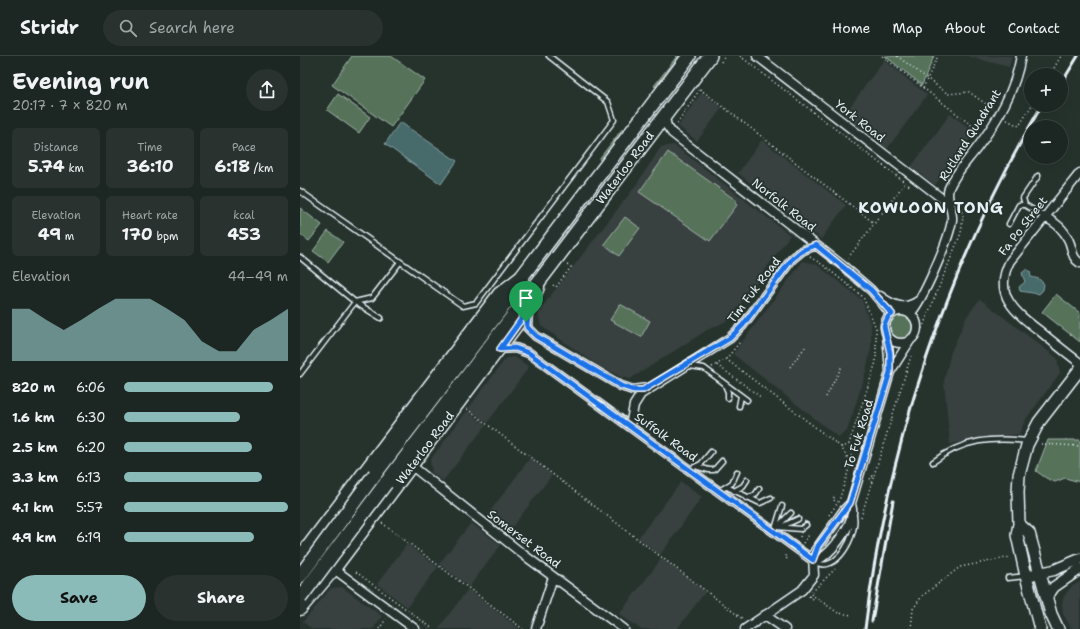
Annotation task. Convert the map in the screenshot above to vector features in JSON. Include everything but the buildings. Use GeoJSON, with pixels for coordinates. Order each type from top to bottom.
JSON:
{"type":"FeatureCollection","features":[{"type":"Feature","properties":{"kind":"highway","name":"Waterloo Road"},"geometry":{"type":"LineString","coordinates":[[300,576],[375,474],[507,301],[523,275],[689,56]]}},
{"type":"Feature","properties":{"kind":"highway","name":"Waterloo Road"},"geometry":{"type":"LineString","coordinates":[[300,598],[664,115],[714,60]]}},
{"type":"Feature","properties":{"kind":"main road","name":"Waterloo Road"},"geometry":{"type":"LineString","coordinates":[[300,557],[499,294],[523,275]]}},
{"type":"Feature","properties":{"kind":"main road","name":"Waterloo Road"},"geometry":{"type":"LineString","coordinates":[[300,609],[330,573],[500,349],[528,310],[540,280]]}},
{"type":"Feature","properties":{"kind":"main road"},"geometry":{"type":"LineString","coordinates":[[1040,629],[1017,535],[1019,524],[1019,475],[1022,458],[1039,422],[1080,369]]}},
{"type":"Feature","properties":{"kind":"main road"},"geometry":{"type":"LineString","coordinates":[[1019,524],[1029,533],[1051,614],[1058,629]]}},
{"type":"Feature","properties":{"kind":"main road"},"geometry":{"type":"LineString","coordinates":[[300,557],[304,572],[309,577],[330,573]]}},
{"type":"Feature","properties":{"kind":"street","name":"York Road"},"geometry":{"type":"LineString","coordinates":[[756,56],[949,204]]}},
{"type":"Feature","properties":{"kind":"street","name":"Rutland Quadrant"},"geometry":{"type":"LineString","coordinates":[[949,204],[948,192],[954,179],[985,136],[1007,101],[1013,88],[1021,56]]}},
{"type":"Feature","properties":{"kind":"street","name":"Norfolk Road"},"geometry":{"type":"LineString","coordinates":[[664,115],[667,126],[672,133],[816,245],[871,290],[892,314]]}},
{"type":"Feature","properties":{"kind":"street","name":"Fa Po Street"},"geometry":{"type":"LineString","coordinates":[[1080,173],[1010,261],[1005,273],[1005,292],[1009,303],[1021,316],[1080,363]]}},
{"type":"Feature","properties":{"kind":"street"},"geometry":{"type":"LineString","coordinates":[[892,314],[900,311],[910,314],[921,299],[950,227],[952,213],[949,204]]}},
{"type":"Feature","properties":{"kind":"street"},"geometry":{"type":"LineString","coordinates":[[1044,217],[1056,224],[1064,232],[1070,242],[1074,259],[1080,263]]}},
{"type":"Feature","properties":{"kind":"street","name":"Tim Fuk Road"},"geometry":{"type":"LineString","coordinates":[[630,426],[634,405],[641,394],[730,338],[743,325],[792,259],[803,250],[816,245]]}},
{"type":"Feature","properties":{"kind":"street"},"geometry":{"type":"LineString","coordinates":[[871,290],[892,304],[900,306],[913,305],[921,299]]}},
{"type":"Feature","properties":{"kind":"street"},"geometry":{"type":"LineString","coordinates":[[528,310],[527,327],[536,336],[621,386],[638,390],[649,388]]}},
{"type":"Feature","properties":{"kind":"street","name":"To Fuk Road"},"geometry":{"type":"LineString","coordinates":[[814,560],[821,558],[838,542],[847,527],[890,372],[890,353],[884,326],[888,317],[892,314]]}},
{"type":"Feature","properties":{"kind":"street","name":"To Fuk Road"},"geometry":{"type":"LineString","coordinates":[[890,372],[914,336],[917,326],[916,321],[910,314]]}},
{"type":"Feature","properties":{"kind":"street"},"geometry":{"type":"LineString","coordinates":[[886,335],[898,343],[907,342],[911,339]]}},
{"type":"Feature","properties":{"kind":"street","name":"Suffolk Road"},"geometry":{"type":"LineString","coordinates":[[500,349],[515,348],[529,353],[690,469],[723,489],[814,560]]}},
{"type":"Feature","properties":{"kind":"street","name":"Somerset Road"},"geometry":{"type":"LineString","coordinates":[[412,466],[553,577],[624,629]]}},
{"type":"Feature","properties":{"kind":"street","name":"To Fuk Road"},"geometry":{"type":"LineString","coordinates":[[814,560],[818,546],[852,508]]}},
{"type":"Feature","properties":{"kind":"street"},"geometry":{"type":"LineString","coordinates":[[1026,576],[1040,573],[1080,559]]}},
{"type":"Feature","properties":{"kind":"street"},"geometry":{"type":"LineString","coordinates":[[746,625],[764,615],[807,586],[816,570],[814,560]]}},
{"type":"Feature","properties":{"kind":"street"},"geometry":{"type":"LineString","coordinates":[[1047,597],[1059,583],[1080,569]]}},
{"type":"Feature","properties":{"kind":"street"},"geometry":{"type":"LineString","coordinates":[[330,573],[415,629]]}},
{"type":"Feature","properties":{"kind":"street"},"geometry":{"type":"LineString","coordinates":[[536,629],[553,577]]}},
{"type":"Feature","properties":{"kind":"street"},"geometry":{"type":"LineString","coordinates":[[764,615],[785,629]]}},
{"type":"Feature","properties":{"kind":"lane"},"geometry":{"type":"LineString","coordinates":[[300,191],[463,306],[476,303],[610,128],[614,120],[608,102],[549,56]]}},
{"type":"Feature","properties":{"kind":"lane"},"geometry":{"type":"LineString","coordinates":[[1025,205],[1023,198],[1038,176]]}},
{"type":"Feature","properties":{"kind":"lane"},"geometry":{"type":"LineString","coordinates":[[1009,224],[1019,205],[1025,205],[1044,217]]}},
{"type":"Feature","properties":{"kind":"lane"},"geometry":{"type":"LineString","coordinates":[[300,257],[355,302],[381,318]]}},
{"type":"Feature","properties":{"kind":"lane"},"geometry":{"type":"LineString","coordinates":[[300,374],[355,302],[372,298],[400,262]]}},
{"type":"Feature","properties":{"kind":"lane"},"geometry":{"type":"LineString","coordinates":[[681,368],[688,366],[699,366],[747,400]]}},
{"type":"Feature","properties":{"kind":"lane"},"geometry":{"type":"LineString","coordinates":[[724,383],[728,392],[728,398]]}},
{"type":"Feature","properties":{"kind":"lane"},"geometry":{"type":"LineString","coordinates":[[739,406],[741,396]]}},
{"type":"Feature","properties":{"kind":"lane"},"geometry":{"type":"LineString","coordinates":[[933,462],[947,451],[962,444],[1002,438],[1029,441]]}},
{"type":"Feature","properties":{"kind":"lane"},"geometry":{"type":"LineString","coordinates":[[698,467],[711,452]]}},
{"type":"Feature","properties":{"kind":"lane"},"geometry":{"type":"LineString","coordinates":[[690,469],[698,467],[714,470],[722,461]]}},
{"type":"Feature","properties":{"kind":"lane"},"geometry":{"type":"LineString","coordinates":[[723,489],[734,480],[736,472]]}},
{"type":"Feature","properties":{"kind":"lane"},"geometry":{"type":"LineString","coordinates":[[734,491],[743,486],[747,480]]}},
{"type":"Feature","properties":{"kind":"lane"},"geometry":{"type":"LineString","coordinates":[[723,489],[734,491],[760,504],[771,498]]}},
{"type":"Feature","properties":{"kind":"lane"},"geometry":{"type":"LineString","coordinates":[[746,498],[755,495],[760,490]]}},
{"type":"Feature","properties":{"kind":"lane"},"geometry":{"type":"LineString","coordinates":[[775,529],[782,506]]}},
{"type":"Feature","properties":{"kind":"lane"},"geometry":{"type":"LineString","coordinates":[[775,529],[791,513]]}},
{"type":"Feature","properties":{"kind":"lane"},"geometry":{"type":"LineString","coordinates":[[775,529],[798,519]]}},
{"type":"Feature","properties":{"kind":"lane"},"geometry":{"type":"LineString","coordinates":[[775,529],[801,529],[806,525]]}},
{"type":"Feature","properties":{"kind":"lane"},"geometry":{"type":"LineString","coordinates":[[1008,578],[1026,576]]}},
{"type":"Feature","properties":{"kind":"path"},"geometry":{"type":"LineString","coordinates":[[714,60],[724,56]]}},
{"type":"Feature","properties":{"kind":"path"},"geometry":{"type":"LineString","coordinates":[[740,56],[912,188]]}},
{"type":"Feature","properties":{"kind":"path"},"geometry":{"type":"LineString","coordinates":[[882,56],[979,132],[983,126]]}},
{"type":"Feature","properties":{"kind":"path"},"geometry":{"type":"LineString","coordinates":[[897,56],[948,94],[969,92],[994,110],[991,115]]}},
{"type":"Feature","properties":{"kind":"path"},"geometry":{"type":"LineString","coordinates":[[923,88],[938,56]]}},
{"type":"Feature","properties":{"kind":"path"},"geometry":{"type":"LineString","coordinates":[[1054,68],[1061,56]]}},
{"type":"Feature","properties":{"kind":"path"},"geometry":{"type":"LineString","coordinates":[[678,128],[678,122],[700,89],[874,224]]}},
{"type":"Feature","properties":{"kind":"path"},"geometry":{"type":"LineString","coordinates":[[1005,119],[1019,126],[1028,112]]}},
{"type":"Feature","properties":{"kind":"path"},"geometry":{"type":"LineString","coordinates":[[847,259],[905,183]]}},
{"type":"Feature","properties":{"kind":"path"},"geometry":{"type":"LineString","coordinates":[[818,261],[863,297],[876,328],[876,362],[849,444],[852,459],[851,464],[839,502],[834,506],[827,517]]}},
{"type":"Feature","properties":{"kind":"path"},"geometry":{"type":"LineString","coordinates":[[553,285],[556,287],[571,267],[568,265]]}},
{"type":"Feature","properties":{"kind":"path"},"geometry":{"type":"LineString","coordinates":[[790,367],[806,346]]}},
{"type":"Feature","properties":{"kind":"path"},"geometry":{"type":"LineString","coordinates":[[713,365],[717,365],[726,359],[841,447],[851,464]]}},
{"type":"Feature","properties":{"kind":"path"},"geometry":{"type":"LineString","coordinates":[[717,365],[762,398]]}},
{"type":"Feature","properties":{"kind":"path"},"geometry":{"type":"LineString","coordinates":[[826,397],[842,366]]}},
{"type":"Feature","properties":{"kind":"path"},"geometry":{"type":"LineString","coordinates":[[466,408],[746,625]]}},
{"type":"Feature","properties":{"kind":"path"},"geometry":{"type":"LineString","coordinates":[[841,447],[849,444]]}},
{"type":"Feature","properties":{"kind":"path"},"geometry":{"type":"LineString","coordinates":[[1041,444],[1080,446]]}},
{"type":"Feature","properties":{"kind":"path"},"geometry":{"type":"LineString","coordinates":[[872,483],[870,478],[875,474]]}},
{"type":"Feature","properties":{"kind":"path"},"geometry":{"type":"LineString","coordinates":[[834,497],[833,500],[839,502]]}},
{"type":"Feature","properties":{"kind":"path"},"geometry":{"type":"LineString","coordinates":[[800,537],[805,520]]}},
{"type":"Feature","properties":{"kind":"path"},"geometry":{"type":"LineString","coordinates":[[380,522],[523,629]]}},
{"type":"Feature","properties":{"kind":"path"},"geometry":{"type":"LineString","coordinates":[[802,545],[809,535]]}},
{"type":"Feature","properties":{"kind":"path"},"geometry":{"type":"LineString","coordinates":[[787,559],[785,557],[788,554]]}},
{"type":"Feature","properties":{"kind":"path"},"geometry":{"type":"LineString","coordinates":[[911,629],[913,609],[922,596],[960,567],[1011,558]]}},
{"type":"Feature","properties":{"kind":"path"},"geometry":{"type":"LineString","coordinates":[[811,594],[836,568]]}},
{"type":"Feature","properties":{"kind":"path"},"geometry":{"type":"LineString","coordinates":[[356,572],[433,629]]}},
{"type":"Feature","properties":{"kind":"path"},"geometry":{"type":"LineString","coordinates":[[811,594],[809,596],[813,599]]}},
{"type":"Feature","properties":{"kind":"path"},"geometry":{"type":"LineString","coordinates":[[811,594],[838,613],[852,614]]}},
{"type":"Feature","properties":{"kind":"path"},"geometry":{"type":"LineString","coordinates":[[379,629],[388,616]]}},
{"type":"Feature","properties":{"kind":"shaded area"},"geometry":{"type":"Polygon","coordinates":[[[967,56],[1012,56],[1009,67],[967,56]]]}},
{"type":"Feature","properties":{"kind":"shaded area"},"geometry":{"type":"Polygon","coordinates":[[[884,60],[927,95],[887,149],[844,115],[884,60]]]}},
{"type":"Feature","properties":{"kind":"shaded area"},"geometry":{"type":"Polygon","coordinates":[[[702,92],[722,108],[697,141],[678,126],[702,92]]]}},
{"type":"Feature","properties":{"kind":"shaded area"},"geometry":{"type":"Polygon","coordinates":[[[950,114],[975,132],[935,185],[911,167],[950,114]]]}},
{"type":"Feature","properties":{"kind":"shaded area"},"geometry":{"type":"Polygon","coordinates":[[[762,140],[846,205],[821,239],[738,173],[762,140]]]}},
{"type":"Feature","properties":{"kind":"shaded area"},"geometry":{"type":"Polygon","coordinates":[[[674,145],[790,235],[729,320],[707,330],[630,379],[621,377],[599,366],[541,326],[538,312],[634,188],[661,147],[674,145]]]}},
{"type":"Feature","properties":{"kind":"shaded area"},"geometry":{"type":"Polygon","coordinates":[[[803,261],[816,264],[862,300],[871,326],[871,348],[865,375],[847,431],[838,437],[733,354],[803,261]]]}},
{"type":"Feature","properties":{"kind":"shaded area"},"geometry":{"type":"Polygon","coordinates":[[[980,299],[1057,358],[1060,373],[1026,419],[1019,434],[950,444],[944,381],[951,352],[967,316],[980,299]]]}},
{"type":"Feature","properties":{"kind":"shaded area"},"geometry":{"type":"Polygon","coordinates":[[[515,357],[529,367],[487,423],[468,409],[506,358],[515,357]]]}},
{"type":"Feature","properties":{"kind":"shaded area"},"geometry":{"type":"Polygon","coordinates":[[[467,411],[486,425],[443,481],[432,473],[430,460],[467,411]]]}},
{"type":"Feature","properties":{"kind":"shaded area"},"geometry":{"type":"Polygon","coordinates":[[[530,458],[552,475],[510,530],[488,514],[530,458]]]}},
{"type":"Feature","properties":{"kind":"shaded area"},"geometry":{"type":"Polygon","coordinates":[[[681,482],[702,497],[660,555],[638,538],[681,482]]]}},
{"type":"Feature","properties":{"kind":"shaded area"},"geometry":{"type":"Polygon","coordinates":[[[471,523],[501,545],[469,587],[439,564],[471,523]]]}},
{"type":"Feature","properties":{"kind":"shaded area"},"geometry":{"type":"Polygon","coordinates":[[[407,544],[438,567],[407,607],[377,584],[407,544]]]}},
{"type":"Feature","properties":{"kind":"shaded area"},"geometry":{"type":"Polygon","coordinates":[[[662,558],[706,591],[677,629],[640,629],[619,614],[662,558]]]}},
{"type":"Feature","properties":{"kind":"shaded area"},"geometry":{"type":"Polygon","coordinates":[[[1080,582],[1080,629],[1072,629],[1063,614],[1062,604],[1064,596],[1071,587],[1080,582]]]}},
{"type":"Feature","properties":{"kind":"shaded area"},"geometry":{"type":"Polygon","coordinates":[[[342,587],[382,616],[373,629],[312,629],[303,622],[331,588],[342,587]]]}},
{"type":"Feature","properties":{"kind":"shaded area"},"geometry":{"type":"Polygon","coordinates":[[[468,589],[520,629],[438,629],[468,589]]]}},
{"type":"Feature","properties":{"kind":"green space"},"geometry":{"type":"Polygon","coordinates":[[[352,56],[391,56],[425,80],[391,127],[332,85],[352,56]]]}},
{"type":"Feature","properties":{"kind":"green space"},"geometry":{"type":"Polygon","coordinates":[[[677,56],[679,56],[655,87],[654,86],[677,56]]]}},
{"type":"Feature","properties":{"kind":"green space"},"geometry":{"type":"Polygon","coordinates":[[[885,56],[934,56],[922,85],[885,56]]]}},
{"type":"Feature","properties":{"kind":"green space"},"geometry":{"type":"Polygon","coordinates":[[[338,94],[370,117],[359,133],[327,110],[338,94]]]}},
{"type":"Feature","properties":{"kind":"green space"},"geometry":{"type":"Polygon","coordinates":[[[623,128],[625,130],[601,161],[599,159],[623,128]]]}},
{"type":"Feature","properties":{"kind":"green space"},"geometry":{"type":"Polygon","coordinates":[[[668,152],[737,201],[735,203],[737,205],[710,241],[639,192],[668,152]]]}},
{"type":"Feature","properties":{"kind":"green space"},"geometry":{"type":"Polygon","coordinates":[[[300,208],[322,225],[309,241],[300,234],[300,208]]]}},
{"type":"Feature","properties":{"kind":"green space"},"geometry":{"type":"Polygon","coordinates":[[[625,217],[640,228],[619,256],[604,244],[625,217]]]}},
{"type":"Feature","properties":{"kind":"green space"},"geometry":{"type":"Polygon","coordinates":[[[328,231],[343,242],[328,262],[313,251],[328,231]]]}},
{"type":"Feature","properties":{"kind":"green space"},"geometry":{"type":"Polygon","coordinates":[[[1056,294],[1080,313],[1080,342],[1042,312],[1056,294]]]}},
{"type":"Feature","properties":{"kind":"green space"},"geometry":{"type":"Polygon","coordinates":[[[620,304],[650,321],[641,337],[610,320],[620,304]]]}},
{"type":"Feature","properties":{"kind":"green space"},"geometry":{"type":"Polygon","coordinates":[[[901,315],[910,318],[913,327],[910,336],[901,339],[892,336],[889,327],[892,318],[901,315]]]}},
{"type":"Feature","properties":{"kind":"green space"},"geometry":{"type":"Polygon","coordinates":[[[1048,440],[1080,440],[1080,482],[1065,478],[1055,482],[1036,471],[1048,440]]]}},
{"type":"Feature","properties":{"kind":"water"},"geometry":{"type":"Polygon","coordinates":[[[400,122],[457,161],[441,184],[385,144],[400,122]]]}},
{"type":"Feature","properties":{"kind":"water"},"geometry":{"type":"Polygon","coordinates":[[[1027,269],[1030,272],[1031,277],[1039,279],[1044,284],[1043,290],[1039,294],[1020,291],[1019,287],[1025,282],[1022,273],[1027,269]]]}},
{"type":"Feature","properties":{"kind":"railway"},"geometry":{"type":"LineString","coordinates":[[1068,72],[1078,56]]}},
{"type":"Feature","properties":{"kind":"railway"},"geometry":{"type":"LineString","coordinates":[[865,629],[875,560],[889,492],[906,425],[926,358],[950,292],[978,228],[1008,166],[1038,112]]}},
{"type":"Feature","properties":{"kind":"railway"},"geometry":{"type":"LineString","coordinates":[[872,621],[893,501]]}},
{"type":"Feature","properties":{"kind":"district","name":"KOWLOON TONG"},"geometry":{"type":"Point","coordinates":[931,207]}},
{"type":"Feature","properties":{"kind":"route"},"geometry":{"type":"LineString","coordinates":[[816,245],[843,266],[871,290],[892,314],[888,317],[884,326],[890,353],[890,372],[850,503],[818,546],[813,556],[813,560],[529,353],[522,349],[509,347],[500,349],[528,310],[526,322],[527,327],[536,336],[621,386],[633,390],[643,390],[649,388],[721,345],[737,332],[792,259],[803,250],[816,245]]}}]}
